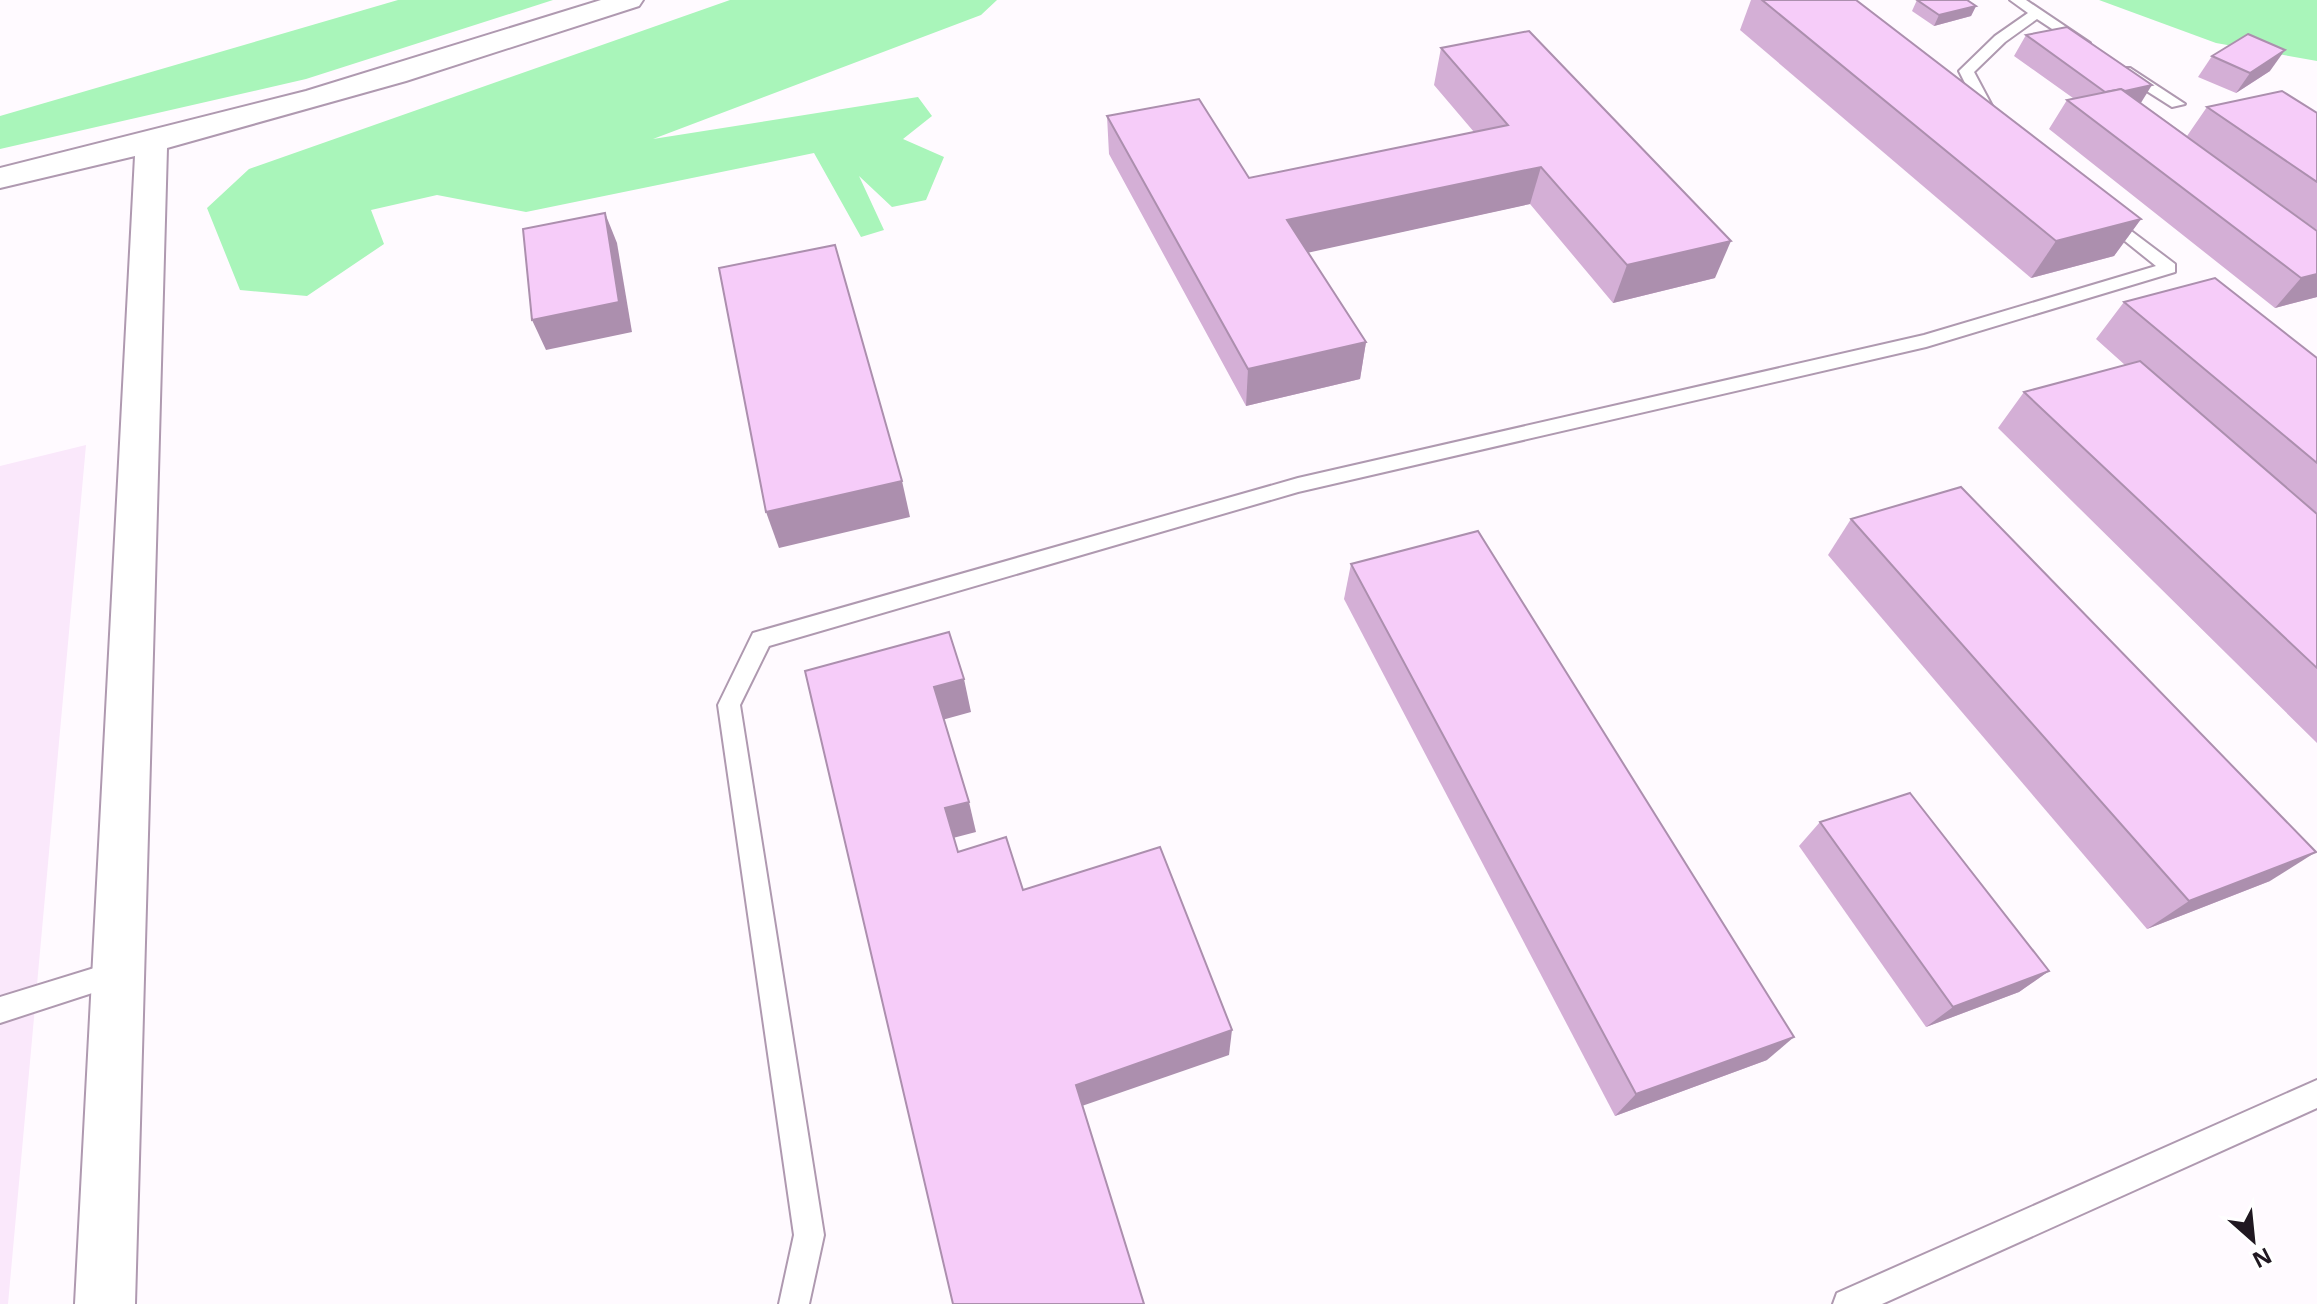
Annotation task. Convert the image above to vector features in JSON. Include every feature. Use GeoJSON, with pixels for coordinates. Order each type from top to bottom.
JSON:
{"type":"FeatureCollection","features":[{"type":"Feature","properties":{"kind":"street"},"geometry":{"type":"LineString","coordinates":[[0,178],[151,145],[310,102],[629,0]]}},
{"type":"Feature","properties":{"kind":"street"},"geometry":{"type":"LineString","coordinates":[[105,1304],[151,145]]}},
{"type":"Feature","properties":{"kind":"lane"},"geometry":{"type":"LineString","coordinates":[[2017,0],[2177,104]]}},
{"type":"Feature","properties":{"kind":"lane"},"geometry":{"type":"LineString","coordinates":[[2007,136],[1995,126],[1966,71],[2000,39],[2037,13]]}},
{"type":"Feature","properties":{"kind":"lane"},"geometry":{"type":"LineString","coordinates":[[794,1304],[809,1235],[729,705],[761,639],[1298,485],[1926,341],[2169,268],[2088,202]]}},
{"type":"Feature","properties":{"kind":"lane"},"geometry":{"type":"LineString","coordinates":[[0,1010],[118,973]]}},
{"type":"Feature","properties":{"kind":"lane"},"geometry":{"type":"LineString","coordinates":[[1848,1304],[2317,1094]]}},
{"type":"Feature","properties":{"kind":"shaded area"},"geometry":{"type":"Polygon","coordinates":[[[86,445],[8,1304],[0,1304],[0,466],[86,445]]]}},
{"type":"Feature","properties":{"kind":"green space"},"geometry":{"type":"Polygon","coordinates":[[[398,0],[553,0],[306,79],[0,149],[0,116],[398,0]]]}},
{"type":"Feature","properties":{"kind":"green space"},"geometry":{"type":"Polygon","coordinates":[[[730,0],[997,0],[981,15],[653,139],[918,97],[932,116],[903,139],[944,157],[926,200],[892,207],[859,176],[884,230],[861,237],[814,153],[526,212],[437,195],[371,210],[384,244],[307,296],[240,290],[207,208],[249,169],[730,0]]]}},
{"type":"Feature","properties":{"kind":"green space"},"geometry":{"type":"Polygon","coordinates":[[[2099,0],[2317,0],[2317,61],[2216,43],[2099,0]]]}},
{"type":"Feature","properties":{"kind":"building"},"geometry":{"type":"Polygon","coordinates":[[[1762,0],[1856,0],[2141,219],[2056,241],[1762,0]]]}},
{"type":"Feature","properties":{"kind":"building"},"geometry":{"type":"Polygon","coordinates":[[[1917,0],[1967,0],[1976,6],[1939,15],[1917,0]]]}},
{"type":"Feature","properties":{"kind":"building"},"geometry":{"type":"Polygon","coordinates":[[[2067,27],[2152,85],[2105,92],[2026,35],[2067,27]]]}},
{"type":"Feature","properties":{"kind":"building"},"geometry":{"type":"Polygon","coordinates":[[[1529,31],[1731,241],[1627,265],[1541,167],[1287,220],[1366,342],[1248,369],[1107,116],[1199,99],[1249,178],[1508,125],[1441,48],[1529,31]]]}},
{"type":"Feature","properties":{"kind":"building"},"geometry":{"type":"Polygon","coordinates":[[[2248,34],[2285,50],[2250,73],[2212,56],[2248,34]]]}},
{"type":"Feature","properties":{"kind":"building"},"geometry":{"type":"Polygon","coordinates":[[[2121,89],[2317,231],[2317,274],[2301,278],[2067,100],[2121,89]]]}},
{"type":"Feature","properties":{"kind":"building"},"geometry":{"type":"Polygon","coordinates":[[[2282,91],[2317,113],[2317,182],[2207,107],[2282,91]]]}},
{"type":"Feature","properties":{"kind":"building"},"geometry":{"type":"Polygon","coordinates":[[[605,213],[619,302],[532,320],[523,229],[605,213]]]}},
{"type":"Feature","properties":{"kind":"building"},"geometry":{"type":"Polygon","coordinates":[[[835,245],[902,481],[766,512],[719,268],[835,245]]]}},
{"type":"Feature","properties":{"kind":"building"},"geometry":{"type":"Polygon","coordinates":[[[2215,278],[2317,358],[2317,463],[2124,302],[2215,278]]]}},
{"type":"Feature","properties":{"kind":"building"},"geometry":{"type":"Polygon","coordinates":[[[2140,361],[2317,514],[2317,668],[2024,392],[2140,361]]]}},
{"type":"Feature","properties":{"kind":"building"},"geometry":{"type":"Polygon","coordinates":[[[1961,487],[2316,852],[2189,901],[1851,519],[1961,487]]]}},
{"type":"Feature","properties":{"kind":"building"},"geometry":{"type":"Polygon","coordinates":[[[1478,531],[1794,1037],[1636,1094],[1351,564],[1478,531]]]}},
{"type":"Feature","properties":{"kind":"building"},"geometry":{"type":"Polygon","coordinates":[[[949,632],[964,679],[934,687],[969,802],[945,808],[958,852],[1006,837],[1023,890],[1160,847],[1232,1030],[1076,1085],[1144,1304],[953,1304],[805,671],[949,632]]]}},
{"type":"Feature","properties":{"kind":"building"},"geometry":{"type":"Polygon","coordinates":[[[1910,793],[2049,971],[1953,1007],[1820,822],[1910,793]]]}}]}
